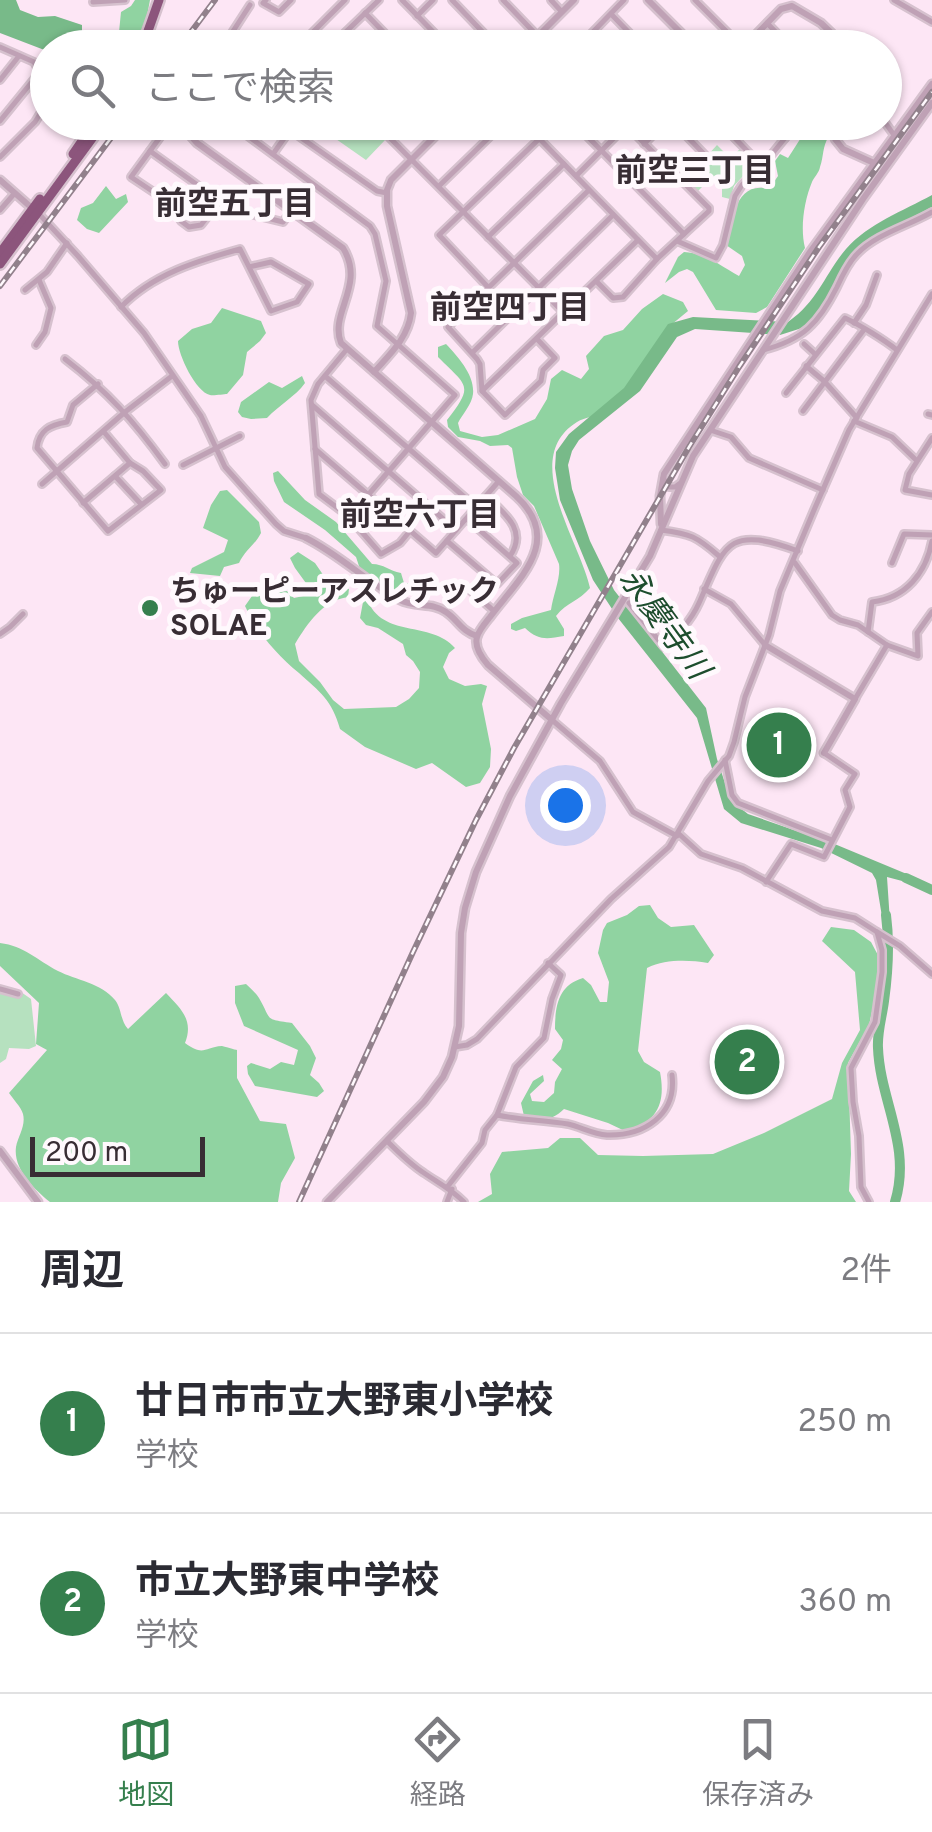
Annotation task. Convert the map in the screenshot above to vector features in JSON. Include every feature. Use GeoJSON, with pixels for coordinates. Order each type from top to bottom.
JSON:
{"type":"FeatureCollection","features":[{"type":"Feature","properties":{"kind":"highway"},"geometry":{"type":"LineString","coordinates":[[153,30],[160,0]]}},
{"type":"Feature","properties":{"kind":"highway"},"geometry":{"type":"LineString","coordinates":[[0,264],[82,140]]}},
{"type":"Feature","properties":{"kind":"highway"},"geometry":{"type":"LineString","coordinates":[[0,253],[90,140]]}},
{"type":"Feature","properties":{"kind":"street"},"geometry":{"type":"LineString","coordinates":[[93,2],[125,0]]}},
{"type":"Feature","properties":{"kind":"street"},"geometry":{"type":"LineString","coordinates":[[266,0],[264,3],[279,12],[291,0]]}},
{"type":"Feature","properties":{"kind":"street"},"geometry":{"type":"LineString","coordinates":[[315,30],[345,0]]}},
{"type":"Feature","properties":{"kind":"street"},"geometry":{"type":"LineString","coordinates":[[347,30],[379,0]]}},
{"type":"Feature","properties":{"kind":"street"},"geometry":{"type":"LineString","coordinates":[[402,0],[431,30]]}},
{"type":"Feature","properties":{"kind":"street"},"geometry":{"type":"LineString","coordinates":[[417,16],[433,0]]}},
{"type":"Feature","properties":{"kind":"street"},"geometry":{"type":"LineString","coordinates":[[452,0],[481,30]]}},
{"type":"Feature","properties":{"kind":"street"},"geometry":{"type":"LineString","coordinates":[[503,0],[532,30]]}},
{"type":"Feature","properties":{"kind":"street"},"geometry":{"type":"LineString","coordinates":[[551,0],[562,12]]}},
{"type":"Feature","properties":{"kind":"street"},"geometry":{"type":"LineString","coordinates":[[544,30],[574,0]]}},
{"type":"Feature","properties":{"kind":"street"},"geometry":{"type":"LineString","coordinates":[[596,30],[624,0]]}},
{"type":"Feature","properties":{"kind":"street"},"geometry":{"type":"LineString","coordinates":[[648,0],[678,30]]}},
{"type":"Feature","properties":{"kind":"street"},"geometry":{"type":"LineString","coordinates":[[695,0],[725,30]]}},
{"type":"Feature","properties":{"kind":"street"},"geometry":{"type":"LineString","coordinates":[[894,0],[932,22]]}},
{"type":"Feature","properties":{"kind":"street"},"geometry":{"type":"LineString","coordinates":[[234,30],[250,5]]}},
{"type":"Feature","properties":{"kind":"street"},"geometry":{"type":"LineString","coordinates":[[760,30],[786,6],[798,8],[829,30]]}},
{"type":"Feature","properties":{"kind":"street"},"geometry":{"type":"LineString","coordinates":[[365,13],[382,30]]}},
{"type":"Feature","properties":{"kind":"street"},"geometry":{"type":"LineString","coordinates":[[611,14],[627,30]]}},
{"type":"Feature","properties":{"kind":"street"},"geometry":{"type":"LineString","coordinates":[[767,23],[773,30]]}},
{"type":"Feature","properties":{"kind":"street"},"geometry":{"type":"LineString","coordinates":[[0,47],[30,60]]}},
{"type":"Feature","properties":{"kind":"street"},"geometry":{"type":"LineString","coordinates":[[0,80],[19,56]]}},
{"type":"Feature","properties":{"kind":"street"},"geometry":{"type":"LineString","coordinates":[[0,121],[30,84]]}},
{"type":"Feature","properties":{"kind":"street"},"geometry":{"type":"LineString","coordinates":[[902,124],[932,84]]}},
{"type":"Feature","properties":{"kind":"street"},"geometry":{"type":"LineString","coordinates":[[328,1202],[437,1086],[455,1047],[459,1026],[461,934],[468,896],[510,796],[613,617],[627,600],[693,456],[863,199],[932,104]]}},
{"type":"Feature","properties":{"kind":"street"},"geometry":{"type":"LineString","coordinates":[[0,157],[30,127]]}},
{"type":"Feature","properties":{"kind":"street"},"geometry":{"type":"LineString","coordinates":[[158,140],[131,177],[170,204],[189,227],[201,225],[220,201]]}},
{"type":"Feature","properties":{"kind":"street"},"geometry":{"type":"LineString","coordinates":[[194,140],[338,244],[349,259],[352,278],[338,338],[531,513],[537,539],[531,565],[477,636],[479,652],[488,665],[600,761],[633,812],[678,835],[701,854],[742,868],[822,911],[855,918],[900,946],[932,974]]}},
{"type":"Feature","properties":{"kind":"street"},"geometry":{"type":"LineString","coordinates":[[254,140],[370,226],[386,291],[377,326],[455,394],[368,494]]}},
{"type":"Feature","properties":{"kind":"street"},"geometry":{"type":"LineString","coordinates":[[273,154],[283,140]]}},
{"type":"Feature","properties":{"kind":"street"},"geometry":{"type":"LineString","coordinates":[[304,140],[377,191],[386,192]]}},
{"type":"Feature","properties":{"kind":"street"},"geometry":{"type":"LineString","coordinates":[[392,140],[564,313]]}},
{"type":"Feature","properties":{"kind":"street"},"geometry":{"type":"LineString","coordinates":[[374,372],[410,328],[412,314],[386,192],[392,180],[432,140]]}},
{"type":"Feature","properties":{"kind":"street"},"geometry":{"type":"LineString","coordinates":[[438,187],[486,140]]}},
{"type":"Feature","properties":{"kind":"street"},"geometry":{"type":"LineString","coordinates":[[488,286],[439,236],[538,140]]}},
{"type":"Feature","properties":{"kind":"street"},"geometry":{"type":"LineString","coordinates":[[540,140],[658,260]]}},
{"type":"Feature","properties":{"kind":"street"},"geometry":{"type":"LineString","coordinates":[[590,140],[684,234]]}},
{"type":"Feature","properties":{"kind":"street"},"geometry":{"type":"LineString","coordinates":[[576,176],[610,140]]}},
{"type":"Feature","properties":{"kind":"street"},"geometry":{"type":"LineString","coordinates":[[596,281],[613,298],[623,297],[708,210],[640,140]]}},
{"type":"Feature","properties":{"kind":"street"},"geometry":{"type":"LineString","coordinates":[[644,144],[649,140]]}},
{"type":"Feature","properties":{"kind":"street"},"geometry":{"type":"LineString","coordinates":[[682,181],[705,155],[689,140]]}},
{"type":"Feature","properties":{"kind":"street"},"geometry":{"type":"LineString","coordinates":[[737,140],[762,165]]}},
{"type":"Feature","properties":{"kind":"street"},"geometry":{"type":"LineString","coordinates":[[677,241],[716,258],[735,196],[783,140]]}},
{"type":"Feature","properties":{"kind":"street"},"geometry":{"type":"LineString","coordinates":[[836,140],[838,145],[874,163]]}},
{"type":"Feature","properties":{"kind":"street"},"geometry":{"type":"LineString","coordinates":[[661,530],[664,474],[761,325],[890,140]]}},
{"type":"Feature","properties":{"kind":"street"},"geometry":{"type":"LineString","coordinates":[[150,151],[232,210],[283,222],[291,211]]}},
{"type":"Feature","properties":{"kind":"street"},"geometry":{"type":"LineString","coordinates":[[488,237],[564,164]]}},
{"type":"Feature","properties":{"kind":"street"},"geometry":{"type":"LineString","coordinates":[[0,180],[67,243],[144,333],[201,416],[225,467],[267,516],[284,532],[326,548],[399,600],[443,609],[468,633],[477,636]]}},
{"type":"Feature","properties":{"kind":"street"},"geometry":{"type":"LineString","coordinates":[[536,339],[555,358],[543,370],[541,381],[505,415],[482,390],[480,364],[448,326],[589,190]]}},
{"type":"Feature","properties":{"kind":"street"},"geometry":{"type":"LineString","coordinates":[[0,210],[15,193]]}},
{"type":"Feature","properties":{"kind":"street"},"geometry":{"type":"LineString","coordinates":[[763,350],[808,332],[858,253],[932,212]]}},
{"type":"Feature","properties":{"kind":"street"},"geometry":{"type":"LineString","coordinates":[[472,352],[613,214]]}},
{"type":"Feature","properties":{"kind":"street"},"geometry":{"type":"LineString","coordinates":[[482,390],[638,240]]}},
{"type":"Feature","properties":{"kind":"street"},"geometry":{"type":"LineString","coordinates":[[25,290],[39,280],[67,243]]}},
{"type":"Feature","properties":{"kind":"street"},"geometry":{"type":"LineString","coordinates":[[120,307],[138,291],[196,261],[240,249],[249,267],[271,311],[297,302],[309,284],[271,262],[249,267]]}},
{"type":"Feature","properties":{"kind":"street"},"geometry":{"type":"LineString","coordinates":[[380,255],[398,251]]}},
{"type":"Feature","properties":{"kind":"street"},"geometry":{"type":"LineString","coordinates":[[854,323],[866,305],[877,275]]}},
{"type":"Feature","properties":{"kind":"street"},"geometry":{"type":"LineString","coordinates":[[36,345],[52,308],[39,280]]}},
{"type":"Feature","properties":{"kind":"street"},"geometry":{"type":"LineString","coordinates":[[455,1047],[464,1047],[477,1039],[611,899],[664,854],[712,775],[725,761],[780,591],[823,490],[856,420],[932,294]]}},
{"type":"Feature","properties":{"kind":"street"},"geometry":{"type":"LineString","coordinates":[[786,393],[841,320],[848,318],[897,350]]}},
{"type":"Feature","properties":{"kind":"street"},"geometry":{"type":"LineString","coordinates":[[803,411],[863,331]]}},
{"type":"Feature","properties":{"kind":"street"},"geometry":{"type":"LineString","coordinates":[[804,344],[815,354]]}},
{"type":"Feature","properties":{"kind":"street"},"geometry":{"type":"LineString","coordinates":[[347,349],[318,384],[311,400],[318,494],[347,515],[381,554],[400,543],[410,531]]}},
{"type":"Feature","properties":{"kind":"street"},"geometry":{"type":"LineString","coordinates":[[65,359],[98,384],[125,412],[165,464]]}},
{"type":"Feature","properties":{"kind":"street"},"geometry":{"type":"LineString","coordinates":[[806,366],[824,381],[856,420],[892,438],[916,459]]}},
{"type":"Feature","properties":{"kind":"street"},"geometry":{"type":"LineString","coordinates":[[42,484],[172,376]]}},
{"type":"Feature","properties":{"kind":"street"},"geometry":{"type":"LineString","coordinates":[[325,376],[476,507]]}},
{"type":"Feature","properties":{"kind":"street"},"geometry":{"type":"LineString","coordinates":[[98,384],[74,405],[67,422],[50,425],[36,448],[108,531],[161,490],[104,432]]}},
{"type":"Feature","properties":{"kind":"street"},"geometry":{"type":"LineString","coordinates":[[312,405],[456,530]]}},
{"type":"Feature","properties":{"kind":"street"},"geometry":{"type":"LineString","coordinates":[[710,430],[731,437],[749,458],[823,490]]}},
{"type":"Feature","properties":{"kind":"street"},"geometry":{"type":"LineString","coordinates":[[182,465],[240,436]]}},
{"type":"Feature","properties":{"kind":"street"},"geometry":{"type":"LineString","coordinates":[[932,438],[909,474],[904,490],[932,495]]}},
{"type":"Feature","properties":{"kind":"street"},"geometry":{"type":"LineString","coordinates":[[315,449],[436,553],[499,481]]}},
{"type":"Feature","properties":{"kind":"street"},"geometry":{"type":"LineString","coordinates":[[83,502],[130,462]]}},
{"type":"Feature","properties":{"kind":"street"},"geometry":{"type":"LineString","coordinates":[[664,474],[669,486],[680,484]]}},
{"type":"Feature","properties":{"kind":"street"},"geometry":{"type":"LineString","coordinates":[[115,476],[141,504]]}},
{"type":"Feature","properties":{"kind":"street"},"geometry":{"type":"LineString","coordinates":[[486,496],[514,526],[516,544],[510,556]]}},
{"type":"Feature","properties":{"kind":"street"},"geometry":{"type":"LineString","coordinates":[[447,541],[498,584],[517,562],[466,518]]}},
{"type":"Feature","properties":{"kind":"street"},"geometry":{"type":"LineString","coordinates":[[661,530],[689,534],[720,556]]}},
{"type":"Feature","properties":{"kind":"street"},"geometry":{"type":"LineString","coordinates":[[868,632],[872,602],[896,596],[914,583],[932,538],[904,534],[892,563]]}},
{"type":"Feature","properties":{"kind":"street"},"geometry":{"type":"LineString","coordinates":[[627,600],[664,647],[687,623],[720,556],[728,548],[750,540],[798,551]]}},
{"type":"Feature","properties":{"kind":"street"},"geometry":{"type":"LineString","coordinates":[[794,560],[832,615],[858,624],[887,645],[918,656],[918,632],[932,612]]}},
{"type":"Feature","properties":{"kind":"street"},"geometry":{"type":"LineString","coordinates":[[704,589],[731,604],[765,645],[855,699]]}},
{"type":"Feature","properties":{"kind":"street"},"geometry":{"type":"LineString","coordinates":[[472,591],[494,611]]}},
{"type":"Feature","properties":{"kind":"street"},"geometry":{"type":"LineString","coordinates":[[0,634],[22,614]]}},
{"type":"Feature","properties":{"kind":"street"},"geometry":{"type":"LineString","coordinates":[[766,882],[792,844],[824,857],[850,807],[845,790],[855,774],[824,753],[887,645]]}},
{"type":"Feature","properties":{"kind":"street"},"geometry":{"type":"LineString","coordinates":[[725,761],[732,795],[738,802],[832,840]]}},
{"type":"Feature","properties":{"kind":"street"},"geometry":{"type":"LineString","coordinates":[[869,1202],[861,1187],[851,1068],[874,1022],[882,972],[878,932]]}},
{"type":"Feature","properties":{"kind":"street"},"geometry":{"type":"LineString","coordinates":[[446,1202],[450,1188],[497,1115],[516,1067],[541,1043],[547,1030],[560,978],[548,963]]}},
{"type":"Feature","properties":{"kind":"street"},"geometry":{"type":"LineString","coordinates":[[0,989],[18,994]]}},
{"type":"Feature","properties":{"kind":"street"},"geometry":{"type":"LineString","coordinates":[[497,1115],[566,1124],[600,1134],[634,1132],[652,1125],[665,1111],[672,1094],[672,1074]]}},
{"type":"Feature","properties":{"kind":"street"},"geometry":{"type":"LineString","coordinates":[[386,1141],[464,1202]]}},
{"type":"Feature","properties":{"kind":"street"},"geometry":{"type":"LineString","coordinates":[[0,1151],[38,1202]]}},
{"type":"Feature","properties":{"kind":"shaded area"},"geometry":{"type":"Polygon","coordinates":[[[0,0],[16,0],[20,10],[38,17],[55,16],[82,25],[82,30],[30,30],[30,44],[0,33],[0,0]]]}},
{"type":"Feature","properties":{"kind":"shaded area"},"geometry":{"type":"Polygon","coordinates":[[[135,0],[150,0],[142,30],[119,30],[121,12],[135,0]]]}},
{"type":"Feature","properties":{"kind":"shaded area"},"geometry":{"type":"Polygon","coordinates":[[[337,140],[385,140],[366,160],[337,140]]]}},
{"type":"Feature","properties":{"kind":"shaded area"},"geometry":{"type":"Polygon","coordinates":[[[800,140],[827,140],[805,206],[805,248],[767,307],[756,313],[716,310],[693,272],[687,269],[665,283],[684,252],[706,257],[739,276],[745,265],[742,256],[726,245],[733,214],[749,191],[769,189],[778,176],[775,161],[780,154],[788,158],[800,140]]]}},
{"type":"Feature","properties":{"kind":"shaded area"},"geometry":{"type":"Polygon","coordinates":[[[717,145],[730,158],[740,149],[753,162],[734,186],[730,199],[722,197],[722,186],[713,176],[697,192],[685,180],[717,145]]]}},
{"type":"Feature","properties":{"kind":"shaded area"},"geometry":{"type":"Polygon","coordinates":[[[106,186],[116,199],[126,194],[128,202],[99,233],[77,220],[81,208],[93,203],[106,186]]]}},
{"type":"Feature","properties":{"kind":"shaded area"},"geometry":{"type":"Polygon","coordinates":[[[932,195],[932,207],[876,236],[853,255],[817,315],[802,328],[780,335],[695,329],[677,337],[640,391],[579,440],[568,465],[590,541],[614,590],[706,708],[731,801],[748,814],[914,877],[915,880],[906,882],[887,877],[887,925],[883,923],[872,873],[821,848],[741,823],[724,809],[697,718],[593,580],[560,500],[555,468],[556,452],[569,434],[624,388],[668,324],[693,317],[788,322],[807,305],[855,240],[932,195]]]}},
{"type":"Feature","properties":{"kind":"shaded area"},"geometry":{"type":"Polygon","coordinates":[[[663,294],[683,302],[688,311],[671,325],[607,414],[577,422],[560,438],[553,457],[558,501],[590,588],[556,616],[564,636],[543,638],[525,628],[511,629],[511,624],[522,618],[551,610],[559,564],[534,506],[523,495],[512,448],[458,437],[448,427],[447,420],[461,400],[464,387],[438,357],[438,347],[446,344],[465,367],[473,387],[472,398],[458,423],[460,431],[482,437],[498,435],[535,419],[547,399],[551,379],[562,370],[581,379],[589,369],[586,356],[604,336],[623,330],[663,294]]]}},
{"type":"Feature","properties":{"kind":"shaded area"},"geometry":{"type":"Polygon","coordinates":[[[222,308],[261,321],[266,333],[247,352],[243,375],[227,394],[211,395],[194,380],[178,341],[192,329],[211,323],[222,308]]]}},
{"type":"Feature","properties":{"kind":"shaded area"},"geometry":{"type":"Polygon","coordinates":[[[302,376],[305,383],[301,388],[267,418],[251,419],[238,412],[241,402],[269,382],[282,388],[302,376]]]}},
{"type":"Feature","properties":{"kind":"shaded area"},"geometry":{"type":"Polygon","coordinates":[[[278,471],[305,500],[336,522],[372,564],[401,573],[404,583],[432,578],[436,582],[432,591],[388,590],[361,572],[356,557],[284,502],[274,481],[273,473],[278,471]]]}},
{"type":"Feature","properties":{"kind":"shaded area"},"geometry":{"type":"Polygon","coordinates":[[[227,490],[259,522],[261,533],[239,563],[224,567],[220,576],[190,573],[192,568],[224,552],[228,540],[203,528],[211,505],[220,491],[227,490]]]}},
{"type":"Feature","properties":{"kind":"shaded area"},"geometry":{"type":"Polygon","coordinates":[[[298,552],[315,563],[328,582],[349,589],[348,597],[323,608],[305,628],[295,644],[299,661],[344,709],[396,707],[419,688],[420,672],[406,655],[403,644],[360,618],[363,602],[367,599],[374,611],[395,625],[445,639],[455,648],[443,667],[449,679],[465,686],[487,686],[482,704],[491,749],[490,767],[480,783],[466,787],[432,763],[416,769],[365,747],[340,729],[324,697],[268,642],[245,606],[252,596],[287,591],[294,598],[308,595],[311,590],[290,558],[298,552]]]}},
{"type":"Feature","properties":{"kind":"shaded area"},"geometry":{"type":"Polygon","coordinates":[[[650,905],[658,918],[671,927],[694,925],[714,955],[708,963],[677,961],[647,968],[638,1051],[644,1062],[660,1072],[662,1093],[657,1110],[646,1122],[627,1132],[564,1109],[546,1119],[524,1116],[521,1103],[533,1081],[543,1075],[544,1081],[530,1094],[532,1101],[544,1102],[554,1093],[562,1069],[552,1060],[563,1040],[555,1029],[564,991],[583,978],[600,1002],[607,1002],[609,982],[598,953],[603,930],[607,923],[639,906],[650,905]]]}},
{"type":"Feature","properties":{"kind":"shaded area"},"geometry":{"type":"Polygon","coordinates":[[[831,927],[854,930],[871,942],[880,959],[869,1025],[848,1063],[849,1191],[856,1202],[478,1202],[492,1194],[490,1174],[502,1152],[548,1148],[560,1138],[580,1138],[598,1155],[713,1154],[832,1099],[842,1063],[860,1030],[855,972],[822,941],[831,927]]]}},
{"type":"Feature","properties":{"kind":"shaded area"},"geometry":{"type":"Polygon","coordinates":[[[0,943],[23,950],[109,994],[128,1029],[166,993],[187,1021],[185,1043],[200,1050],[222,1046],[237,1050],[237,1078],[260,1121],[286,1124],[295,1158],[281,1183],[278,1202],[50,1202],[38,1191],[18,1163],[16,1147],[24,1118],[9,1093],[47,1050],[36,1044],[39,1003],[0,966],[0,943]]]}},
{"type":"Feature","properties":{"kind":"shaded area"},"geometry":{"type":"Polygon","coordinates":[[[246,984],[270,1017],[292,1023],[310,1046],[316,1058],[310,1075],[324,1091],[317,1097],[255,1086],[247,1066],[251,1063],[270,1069],[281,1062],[294,1065],[298,1050],[244,1026],[235,1003],[235,986],[246,984]]]}},
{"type":"Feature","properties":{"kind":"shaded area"},"geometry":{"type":"Polygon","coordinates":[[[0,987],[31,999],[36,1046],[9,1048],[6,1059],[0,1063],[0,987]]]}},
{"type":"Feature","properties":{"kind":"waterway"},"geometry":{"type":"LineString","coordinates":[[906,878],[932,890]]}},
{"type":"Feature","properties":{"kind":"waterway","name":"永慶寺川"},"geometry":{"type":"LineString","coordinates":[[886,915],[887,969],[878,1048],[898,1143],[895,1202]]}},
{"type":"Feature","properties":{"kind":"railway"},"geometry":{"type":"LineString","coordinates":[[192,30],[215,0]]}},
{"type":"Feature","properties":{"kind":"railway"},"geometry":{"type":"LineString","coordinates":[[902,133],[932,92]]}},
{"type":"Feature","properties":{"kind":"railway"},"geometry":{"type":"LineString","coordinates":[[0,286],[110,140]]}},
{"type":"Feature","properties":{"kind":"railway"},"geometry":{"type":"LineString","coordinates":[[299,1202],[413,952],[514,748],[739,367],[897,140]]}},
{"type":"Feature","properties":{"kind":"place","name":"ちゅーピーアスレチック SOLAE"},"geometry":{"type":"Point","coordinates":[150,608]}},
{"type":"Feature","properties":{"kind":"place","name":"廿日市市立大野東小学校"},"geometry":{"type":"Point","coordinates":[779,745]}},
{"type":"Feature","properties":{"kind":"place","name":"市立大野東中学校"},"geometry":{"type":"Point","coordinates":[747,1062]}},
{"type":"Feature","properties":{"kind":"district","name":"前空三丁目"},"geometry":{"type":"Point","coordinates":[695,170]}},
{"type":"Feature","properties":{"kind":"district","name":"前空五丁目"},"geometry":{"type":"Point","coordinates":[235,203]}},
{"type":"Feature","properties":{"kind":"district","name":"前空四丁目"},"geometry":{"type":"Point","coordinates":[510,307]}},
{"type":"Feature","properties":{"kind":"district","name":"前空六丁目"},"geometry":{"type":"Point","coordinates":[420,514]}}]}
